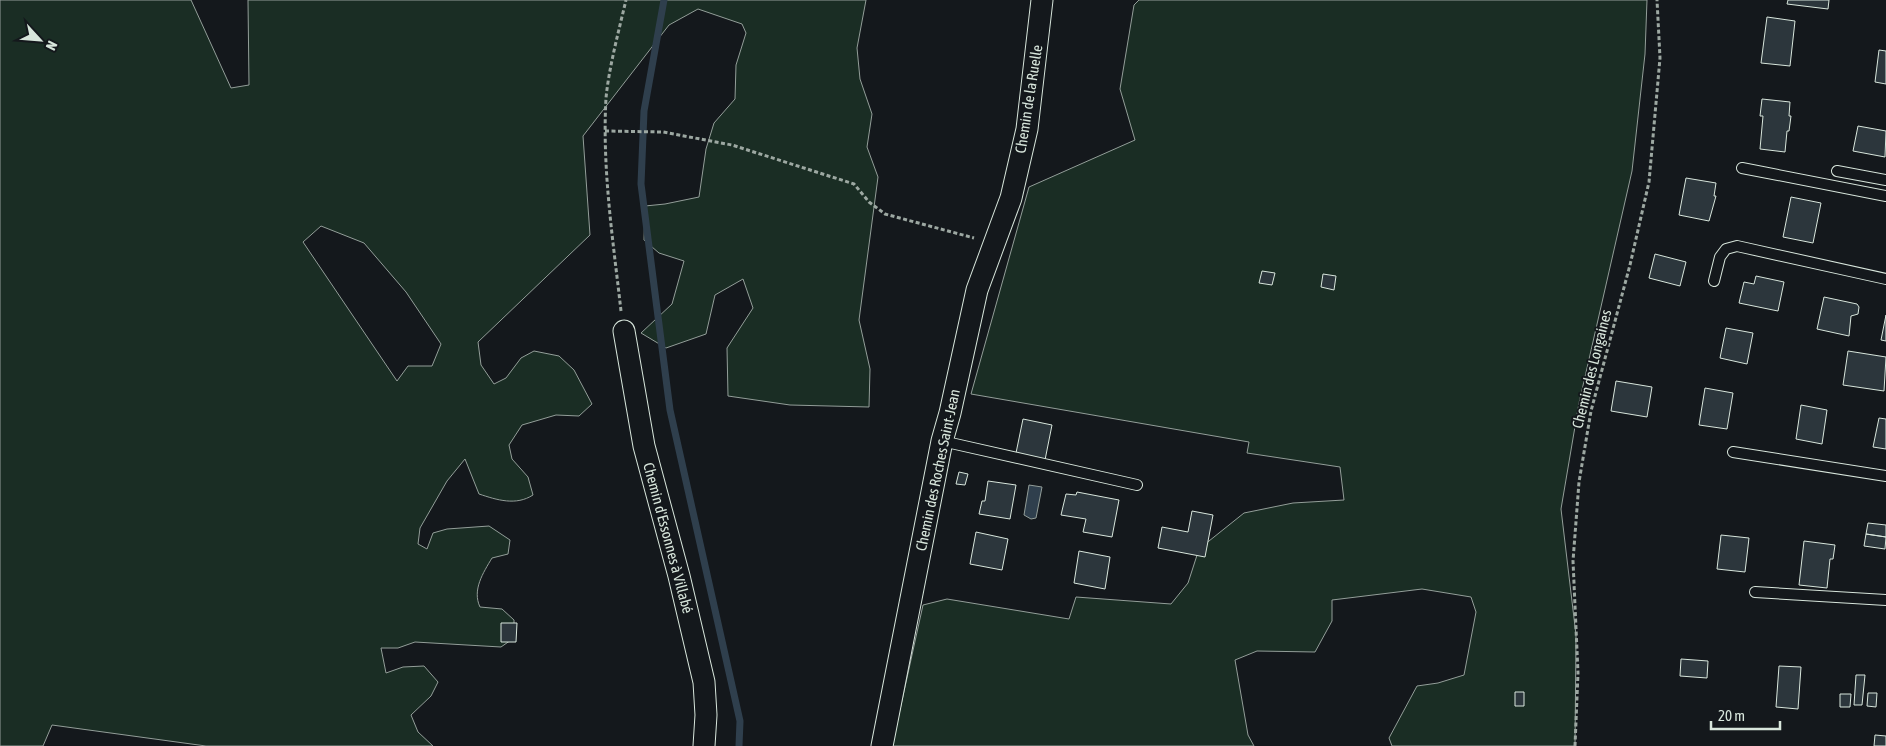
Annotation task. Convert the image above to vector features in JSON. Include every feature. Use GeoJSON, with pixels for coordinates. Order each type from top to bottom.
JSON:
{"type":"FeatureCollection","features":[{"type":"Feature","properties":{"kind":"street","name":"Chemin de la Ruelle"},"geometry":{"type":"LineString","coordinates":[[1011,198],[1027,129],[1042,0]]}},
{"type":"Feature","properties":{"kind":"street","name":"Chemin des Roches Saint-Jean"},"geometry":{"type":"LineString","coordinates":[[882,746],[942,441],[977,290],[1011,198]]}},
{"type":"Feature","properties":{"kind":"street","name":"Chemin d'Essonnes à Villabé"},"geometry":{"type":"LineString","coordinates":[[624,331],[644,446],[680,576],[704,682],[706,715],[704,746]]}},
{"type":"Feature","properties":{"kind":"lane"},"geometry":{"type":"LineString","coordinates":[[1742,168],[1886,196]]}},
{"type":"Feature","properties":{"kind":"lane"},"geometry":{"type":"LineString","coordinates":[[1837,171],[1886,180]]}},
{"type":"Feature","properties":{"kind":"lane"},"geometry":{"type":"LineString","coordinates":[[1714,282],[1720,257],[1726,249],[1736,246],[1886,279]]}},
{"type":"Feature","properties":{"kind":"lane"},"geometry":{"type":"LineString","coordinates":[[942,441],[1137,485]]}},
{"type":"Feature","properties":{"kind":"lane"},"geometry":{"type":"LineString","coordinates":[[1733,452],[1886,476]]}},
{"type":"Feature","properties":{"kind":"lane"},"geometry":{"type":"LineString","coordinates":[[1755,592],[1886,600]]}},
{"type":"Feature","properties":{"kind":"path"},"geometry":{"type":"LineString","coordinates":[[624,331],[609,212],[605,154],[606,96],[626,0]]}},
{"type":"Feature","properties":{"kind":"path","name":"Chemin des Longaines"},"geometry":{"type":"LineString","coordinates":[[1575,746],[1578,673],[1573,561],[1580,482],[1592,411],[1630,265],[1649,182],[1660,58],[1657,0]]}},
{"type":"Feature","properties":{"kind":"path"},"geometry":{"type":"LineString","coordinates":[[606,131],[663,132],[732,145],[854,184],[868,202],[885,214],[994,244]]}},
{"type":"Feature","properties":{"kind":"green space"},"geometry":{"type":"Polygon","coordinates":[[[0,0],[191,0],[231,88],[249,85],[248,0],[866,0],[857,48],[860,79],[872,114],[867,147],[878,177],[859,320],[870,369],[869,407],[790,405],[728,396],[727,348],[753,308],[743,279],[715,295],[706,334],[666,348],[641,333],[672,304],[684,261],[659,253],[644,240],[645,206],[699,197],[706,149],[714,123],[735,99],[736,65],[746,33],[742,24],[698,9],[669,25],[583,136],[590,235],[478,342],[481,365],[494,384],[506,378],[521,358],[534,351],[559,356],[574,370],[592,404],[579,416],[556,415],[522,425],[509,445],[512,459],[528,477],[533,495],[520,500],[506,501],[479,494],[465,459],[447,481],[420,528],[418,544],[427,549],[433,533],[447,529],[489,526],[510,540],[508,554],[492,558],[480,582],[477,594],[480,607],[502,609],[514,620],[514,638],[501,647],[415,642],[398,648],[381,648],[386,673],[403,667],[424,666],[438,682],[431,696],[411,715],[418,732],[433,746],[206,746],[52,725],[43,746],[0,746],[0,0]],[[321,226],[303,242],[397,381],[408,366],[432,366],[441,344],[406,292],[364,243],[321,226]]]}},
{"type":"Feature","properties":{"kind":"green space"},"geometry":{"type":"Polygon","coordinates":[[[1139,0],[1647,0],[1645,54],[1632,171],[1579,403],[1561,509],[1576,635],[1575,746],[1392,746],[1389,738],[1417,686],[1438,683],[1464,675],[1476,612],[1471,597],[1422,589],[1332,600],[1332,621],[1315,652],[1257,651],[1235,660],[1248,735],[1254,746],[892,746],[923,605],[947,599],[1069,619],[1076,597],[1171,604],[1188,583],[1199,549],[1244,513],[1293,503],[1344,500],[1340,467],[1247,453],[1249,442],[971,394],[1029,187],[1135,140],[1120,89],[1134,5],[1139,0]]]}},
{"type":"Feature","properties":{"kind":"water"},"geometry":{"type":"Polygon","coordinates":[[[1029,485],[1042,487],[1036,518],[1031,519],[1024,515],[1029,485]]]}},
{"type":"Feature","properties":{"kind":"building"},"geometry":{"type":"Polygon","coordinates":[[[1788,0],[1829,0],[1828,9],[1787,4],[1788,0]]]}},
{"type":"Feature","properties":{"kind":"building"},"geometry":{"type":"Polygon","coordinates":[[[1767,17],[1795,21],[1790,66],[1761,63],[1767,17]]]}},
{"type":"Feature","properties":{"kind":"building"},"geometry":{"type":"Polygon","coordinates":[[[1879,50],[1886,51],[1886,84],[1875,82],[1879,50]]]}},
{"type":"Feature","properties":{"kind":"building"},"geometry":{"type":"Polygon","coordinates":[[[1762,99],[1790,102],[1789,116],[1791,116],[1785,152],[1760,149],[1763,116],[1760,116],[1762,99]]]}},
{"type":"Feature","properties":{"kind":"building"},"geometry":{"type":"Polygon","coordinates":[[[1858,126],[1886,131],[1885,157],[1853,151],[1858,126]]]}},
{"type":"Feature","properties":{"kind":"building"},"geometry":{"type":"Polygon","coordinates":[[[1686,178],[1716,183],[1714,196],[1716,196],[1709,221],[1679,215],[1686,178]]]}},
{"type":"Feature","properties":{"kind":"building"},"geometry":{"type":"Polygon","coordinates":[[[1791,197],[1821,203],[1813,243],[1783,237],[1791,197]]]}},
{"type":"Feature","properties":{"kind":"building"},"geometry":{"type":"Polygon","coordinates":[[[1655,254],[1686,262],[1680,286],[1649,278],[1655,254]]]}},
{"type":"Feature","properties":{"kind":"building"},"geometry":{"type":"Polygon","coordinates":[[[1262,271],[1275,273],[1272,285],[1259,283],[1262,271]]]}},
{"type":"Feature","properties":{"kind":"building"},"geometry":{"type":"Polygon","coordinates":[[[1323,274],[1336,276],[1334,290],[1321,287],[1323,274]]]}},
{"type":"Feature","properties":{"kind":"building"},"geometry":{"type":"Polygon","coordinates":[[[1756,276],[1784,282],[1778,311],[1739,303],[1744,282],[1754,284],[1756,276]]]}},
{"type":"Feature","properties":{"kind":"building"},"geometry":{"type":"Polygon","coordinates":[[[1824,297],[1857,304],[1859,307],[1858,314],[1851,316],[1849,336],[1817,329],[1824,297]]]}},
{"type":"Feature","properties":{"kind":"building"},"geometry":{"type":"Polygon","coordinates":[[[1886,315],[1886,341],[1881,340],[1886,315]]]}},
{"type":"Feature","properties":{"kind":"building"},"geometry":{"type":"Polygon","coordinates":[[[1726,328],[1753,333],[1747,364],[1720,358],[1726,328]]]}},
{"type":"Feature","properties":{"kind":"building"},"geometry":{"type":"Polygon","coordinates":[[[1848,351],[1886,357],[1884,391],[1843,385],[1848,351]]]}},
{"type":"Feature","properties":{"kind":"building"},"geometry":{"type":"Polygon","coordinates":[[[1616,381],[1652,387],[1647,417],[1611,411],[1616,381]]]}},
{"type":"Feature","properties":{"kind":"building"},"geometry":{"type":"Polygon","coordinates":[[[1705,388],[1733,393],[1727,429],[1699,425],[1705,388]]]}},
{"type":"Feature","properties":{"kind":"building"},"geometry":{"type":"Polygon","coordinates":[[[1801,405],[1827,410],[1822,444],[1796,439],[1801,405]]]}},
{"type":"Feature","properties":{"kind":"building"},"geometry":{"type":"Polygon","coordinates":[[[1879,418],[1886,419],[1886,449],[1873,447],[1879,418]]]}},
{"type":"Feature","properties":{"kind":"building"},"geometry":{"type":"Polygon","coordinates":[[[1023,419],[1052,425],[1045,460],[1016,453],[1023,419]]]}},
{"type":"Feature","properties":{"kind":"building"},"geometry":{"type":"Polygon","coordinates":[[[959,472],[968,474],[965,485],[956,484],[959,472]]]}},
{"type":"Feature","properties":{"kind":"building"},"geometry":{"type":"Polygon","coordinates":[[[988,481],[1016,485],[1010,519],[979,514],[982,501],[985,501],[988,481]]]}},
{"type":"Feature","properties":{"kind":"building"},"geometry":{"type":"Polygon","coordinates":[[[1077,492],[1119,500],[1112,537],[1083,532],[1086,519],[1061,515],[1066,494],[1076,495],[1077,492]]]}},
{"type":"Feature","properties":{"kind":"building"},"geometry":{"type":"Polygon","coordinates":[[[1192,511],[1213,515],[1205,557],[1158,548],[1162,527],[1188,532],[1192,511]]]}},
{"type":"Feature","properties":{"kind":"building"},"geometry":{"type":"Polygon","coordinates":[[[1868,523],[1886,525],[1886,537],[1866,534],[1868,523]]]}},
{"type":"Feature","properties":{"kind":"building"},"geometry":{"type":"Polygon","coordinates":[[[976,532],[1008,539],[1002,570],[970,564],[976,532]]]}},
{"type":"Feature","properties":{"kind":"building"},"geometry":{"type":"Polygon","coordinates":[[[1866,534],[1886,537],[1885,549],[1864,546],[1866,534]]]}},
{"type":"Feature","properties":{"kind":"building"},"geometry":{"type":"Polygon","coordinates":[[[1721,535],[1749,538],[1745,572],[1717,569],[1721,535]]]}},
{"type":"Feature","properties":{"kind":"building"},"geometry":{"type":"Polygon","coordinates":[[[1804,541],[1835,545],[1833,559],[1830,559],[1827,588],[1799,585],[1804,541]]]}},
{"type":"Feature","properties":{"kind":"building"},"geometry":{"type":"Polygon","coordinates":[[[1079,551],[1110,557],[1105,589],[1074,583],[1079,551]]]}},
{"type":"Feature","properties":{"kind":"building"},"geometry":{"type":"Polygon","coordinates":[[[501,623],[517,623],[516,642],[501,642],[501,623]]]}},
{"type":"Feature","properties":{"kind":"building"},"geometry":{"type":"Polygon","coordinates":[[[1681,659],[1708,661],[1707,678],[1680,676],[1681,659]]]}},
{"type":"Feature","properties":{"kind":"building"},"geometry":{"type":"Polygon","coordinates":[[[1779,666],[1801,667],[1798,709],[1776,707],[1779,666]]]}},
{"type":"Feature","properties":{"kind":"building"},"geometry":{"type":"Polygon","coordinates":[[[1856,675],[1865,675],[1862,705],[1854,705],[1856,675]]]}},
{"type":"Feature","properties":{"kind":"building"},"geometry":{"type":"Polygon","coordinates":[[[1515,692],[1524,692],[1524,706],[1515,706],[1515,692]]]}},
{"type":"Feature","properties":{"kind":"building"},"geometry":{"type":"Polygon","coordinates":[[[1868,693],[1877,693],[1876,707],[1867,706],[1868,693]]]}},
{"type":"Feature","properties":{"kind":"building"},"geometry":{"type":"Polygon","coordinates":[[[1840,694],[1851,694],[1850,707],[1840,707],[1840,694]]]}},
{"type":"Feature","properties":{"kind":"building"},"geometry":{"type":"Polygon","coordinates":[[[1875,735],[1886,736],[1886,746],[1874,746],[1875,735]]]}},
{"type":"Feature","properties":{"kind":"waterway"},"geometry":{"type":"LineString","coordinates":[[664,0],[644,111],[641,184],[670,410],[740,721],[739,746]]}}]}
